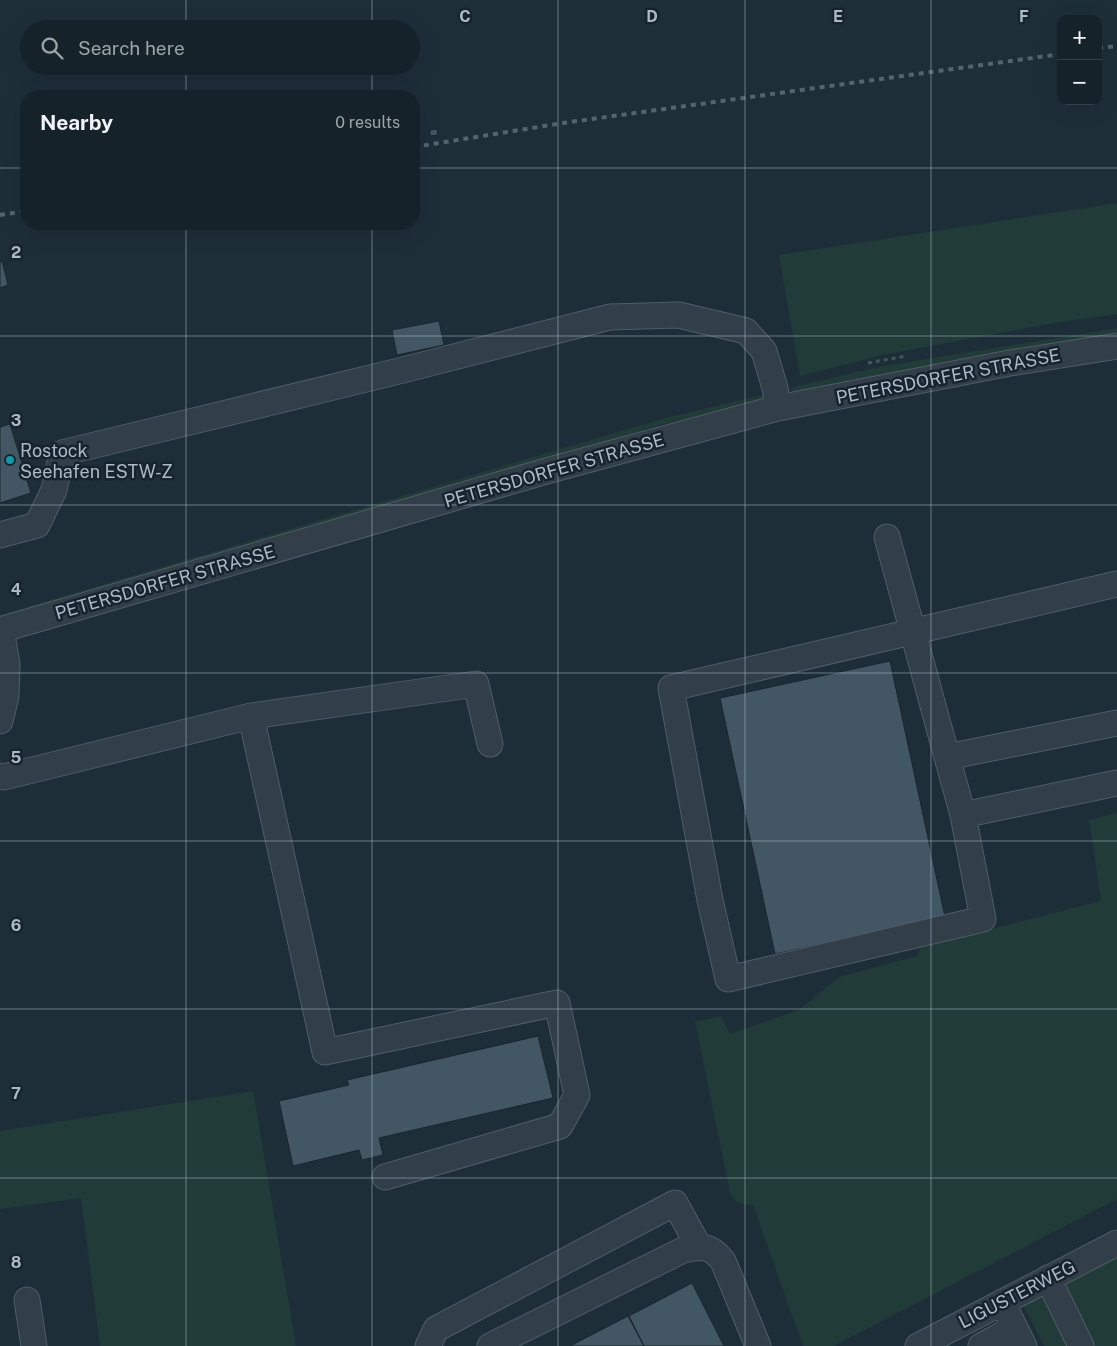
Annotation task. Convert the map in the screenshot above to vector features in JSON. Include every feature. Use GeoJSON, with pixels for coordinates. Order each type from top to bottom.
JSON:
{"type":"FeatureCollection","features":[{"type":"Feature","properties":{"kind":"street"},"geometry":{"type":"LineString","coordinates":[[0,535],[37,525],[54,490],[62,453],[393,373],[610,317],[679,315],[746,331],[764,350],[778,408]]}},
{"type":"Feature","properties":{"kind":"street","name":"PETERSDORFER STRASSE"},"geometry":{"type":"LineString","coordinates":[[0,630],[543,472],[778,408],[1010,363],[1117,346]]}},
{"type":"Feature","properties":{"kind":"street"},"geometry":{"type":"LineString","coordinates":[[887,537],[913,632],[947,757],[963,815],[984,920],[728,979],[710,900],[671,688],[913,632],[1117,584]]}},
{"type":"Feature","properties":{"kind":"street"},"geometry":{"type":"LineString","coordinates":[[0,630],[7,664],[6,696],[0,721]]}},
{"type":"Feature","properties":{"kind":"street"},"geometry":{"type":"LineString","coordinates":[[0,776],[4,777],[251,716],[476,684],[490,744]]}},
{"type":"Feature","properties":{"kind":"street"},"geometry":{"type":"LineString","coordinates":[[251,716],[325,1052],[557,1003],[577,1095],[560,1126],[385,1177]]}},
{"type":"Feature","properties":{"kind":"street"},"geometry":{"type":"LineString","coordinates":[[947,757],[1117,723]]}},
{"type":"Feature","properties":{"kind":"street"},"geometry":{"type":"LineString","coordinates":[[963,815],[1117,784]]}},
{"type":"Feature","properties":{"kind":"street"},"geometry":{"type":"LineString","coordinates":[[428,1346],[436,1329],[675,1203],[699,1247]]}},
{"type":"Feature","properties":{"kind":"street","name":"LIGUSTERWEG"},"geometry":{"type":"LineString","coordinates":[[918,1346],[1117,1242]]}},
{"type":"Feature","properties":{"kind":"street"},"geometry":{"type":"LineString","coordinates":[[490,1346],[683,1250],[699,1247],[713,1250],[723,1261],[758,1346]]}},
{"type":"Feature","properties":{"kind":"street"},"geometry":{"type":"LineString","coordinates":[[1048,1278],[1081,1346]]}},
{"type":"Feature","properties":{"kind":"street"},"geometry":{"type":"LineString","coordinates":[[27,1300],[34,1346]]}},
{"type":"Feature","properties":{"kind":"street"},"geometry":{"type":"LineString","coordinates":[[981,1346],[1019,1337],[1002,1302]]}},
{"type":"Feature","properties":{"kind":"green space"},"geometry":{"type":"Polygon","coordinates":[[[1117,203],[1117,314],[1054,323],[882,355],[800,376],[779,255],[1117,203]]]}},
{"type":"Feature","properties":{"kind":"green space"},"geometry":{"type":"Polygon","coordinates":[[[1117,328],[1117,337],[794,392],[789,388],[884,366],[1117,328]]]}},
{"type":"Feature","properties":{"kind":"green space"},"geometry":{"type":"Polygon","coordinates":[[[770,393],[768,399],[660,425],[0,621],[0,615],[662,419],[770,393]]]}},
{"type":"Feature","properties":{"kind":"green space"},"geometry":{"type":"Polygon","coordinates":[[[1117,813],[1117,1199],[834,1346],[803,1346],[753,1205],[738,1203],[730,1193],[695,1021],[721,1017],[730,1034],[799,1010],[839,977],[917,956],[921,947],[1101,901],[1089,820],[1117,813]]]}},
{"type":"Feature","properties":{"kind":"green space"},"geometry":{"type":"Polygon","coordinates":[[[253,1091],[296,1346],[100,1346],[81,1198],[0,1209],[0,1131],[253,1091]]]}},
{"type":"Feature","properties":{"kind":"green space"},"geometry":{"type":"Polygon","coordinates":[[[1117,1256],[1117,1346],[1044,1346],[1023,1305],[1117,1256]]]}},
{"type":"Feature","properties":{"kind":"building"},"geometry":{"type":"Polygon","coordinates":[[[437,129],[438,135],[430,136],[430,130],[437,129]]]}},
{"type":"Feature","properties":{"kind":"building"},"geometry":{"type":"Polygon","coordinates":[[[2,261],[8,285],[0,288],[0,262],[2,261]]]}},
{"type":"Feature","properties":{"kind":"building"},"geometry":{"type":"Polygon","coordinates":[[[439,321],[444,345],[397,355],[392,330],[439,321]]]}},
{"type":"Feature","properties":{"kind":"building","name":"Rostock Seehafen ESTW-Z"},"geometry":{"type":"Polygon","coordinates":[[[10,424],[31,493],[0,503],[0,427],[10,424]]]}},
{"type":"Feature","properties":{"kind":"building"},"geometry":{"type":"Polygon","coordinates":[[[890,661],[945,917],[775,954],[720,698],[890,661]]]}},
{"type":"Feature","properties":{"kind":"building"},"geometry":{"type":"Polygon","coordinates":[[[538,1036],[553,1098],[379,1138],[383,1155],[362,1160],[359,1150],[293,1166],[279,1101],[349,1085],[347,1080],[538,1036]]]}},
{"type":"Feature","properties":{"kind":"building"},"geometry":{"type":"Polygon","coordinates":[[[692,1283],[724,1346],[644,1346],[629,1316],[692,1283]]]}},
{"type":"Feature","properties":{"kind":"building"},"geometry":{"type":"Polygon","coordinates":[[[628,1316],[644,1346],[570,1346],[628,1316]]]}},
{"type":"Feature","properties":{"kind":"railway"},"geometry":{"type":"LineString","coordinates":[[1102,48],[1117,46]]}},
{"type":"Feature","properties":{"kind":"railway"},"geometry":{"type":"LineString","coordinates":[[420,146],[563,123],[1057,55]]}},
{"type":"Feature","properties":{"kind":"railway"},"geometry":{"type":"LineString","coordinates":[[0,215],[20,212]]}},
{"type":"Feature","properties":{"kind":"place","name":"Rostock Seehafen ESTW-Z"},"geometry":{"type":"Point","coordinates":[10,460]}}]}
